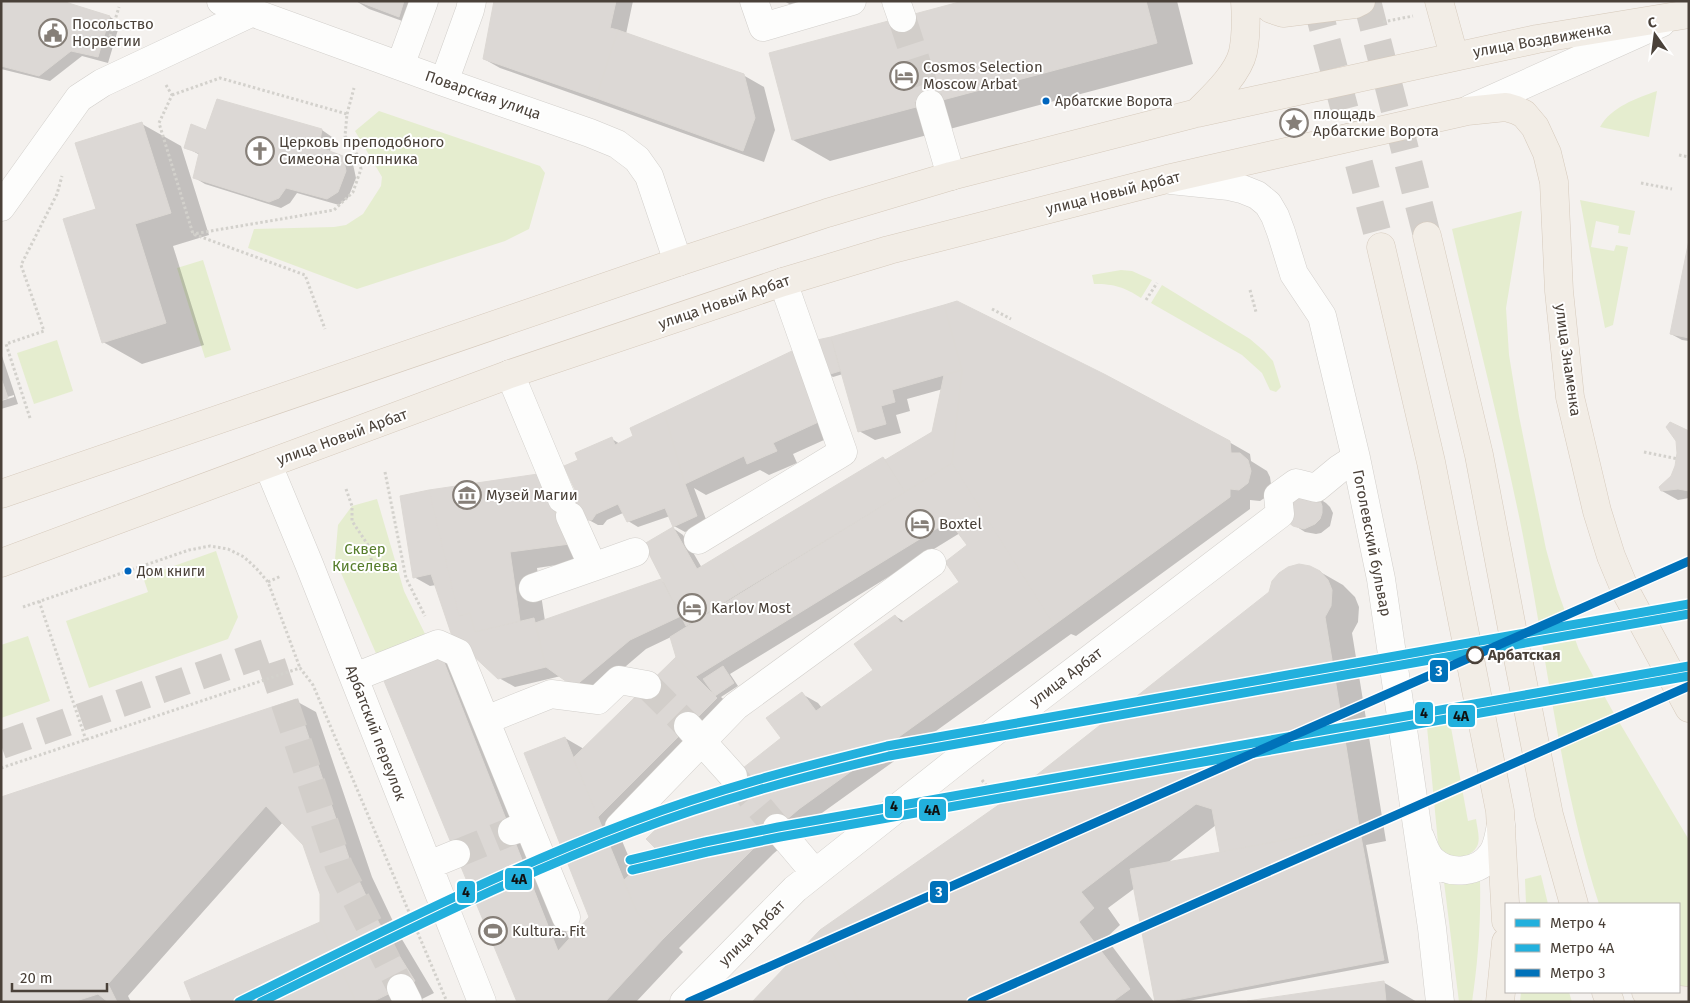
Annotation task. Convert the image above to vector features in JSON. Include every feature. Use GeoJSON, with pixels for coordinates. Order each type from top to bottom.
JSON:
{"type":"FeatureCollection","features":[{"type":"Feature","properties":{"kind":"main road"},"geometry":{"type":"LineString","coordinates":[[1197,113],[1217,94],[1233,73],[1243,52],[1245,1]]}},
{"type":"Feature","properties":{"kind":"main road"},"geometry":{"type":"LineString","coordinates":[[1263,1],[1271,9],[1283,13],[1355,4],[1360,1]]}},
{"type":"Feature","properties":{"kind":"main road"},"geometry":{"type":"LineString","coordinates":[[1,494],[678,262],[836,210],[951,176],[1197,113],[1454,56],[1439,1]]}},
{"type":"Feature","properties":{"kind":"main road","name":"улица Воздвиженка"},"geometry":{"type":"LineString","coordinates":[[1454,56],[1683,15]]}},
{"type":"Feature","properties":{"kind":"main road","name":"улица Знаменка"},"geometry":{"type":"LineString","coordinates":[[1467,111],[1506,108],[1524,114],[1535,127],[1547,153],[1554,182],[1559,291],[1570,397],[1597,511],[1611,556],[1626,592],[1689,708]]}},
{"type":"Feature","properties":{"kind":"main road","name":"улица Новый Арбат"},"geometry":{"type":"LineString","coordinates":[[1,563],[510,374],[783,282],[889,250],[1167,179],[1467,111]]}},
{"type":"Feature","properties":{"kind":"main road"},"geometry":{"type":"LineString","coordinates":[[1427,236],[1479,455],[1549,815],[1574,902]]}},
{"type":"Feature","properties":{"kind":"main road"},"geometry":{"type":"LineString","coordinates":[[1381,247],[1431,462],[1468,644],[1501,825],[1505,903]]}},
{"type":"Feature","properties":{"kind":"main road"},"geometry":{"type":"LineString","coordinates":[[1500,1002],[1505,952]]}},
{"type":"Feature","properties":{"kind":"main road"},"geometry":{"type":"LineString","coordinates":[[1648,993],[1660,998],[1689,1001]]}},
{"type":"Feature","properties":{"kind":"street","name":"Поварская улица"},"geometry":{"type":"LineString","coordinates":[[221,1],[617,144],[637,160],[649,176],[678,262]]}},
{"type":"Feature","properties":{"kind":"street"},"geometry":{"type":"LineString","coordinates":[[400,66],[424,1]]}},
{"type":"Feature","properties":{"kind":"street"},"geometry":{"type":"LineString","coordinates":[[444,82],[472,1]]}},
{"type":"Feature","properties":{"kind":"street"},"geometry":{"type":"LineString","coordinates":[[754,1],[763,28],[852,1]]}},
{"type":"Feature","properties":{"kind":"street"},"geometry":{"type":"LineString","coordinates":[[1,207],[79,98],[102,83],[252,12]]}},
{"type":"Feature","properties":{"kind":"street"},"geometry":{"type":"LineString","coordinates":[[1467,111],[1683,15]]}},
{"type":"Feature","properties":{"kind":"street"},"geometry":{"type":"LineString","coordinates":[[930,104],[951,176]]}},
{"type":"Feature","properties":{"kind":"street","name":"Гоголевский бульвар"},"geometry":{"type":"LineString","coordinates":[[1167,179],[1228,186],[1258,195],[1268,204],[1275,216],[1294,274],[1322,316],[1346,465],[1381,579],[1432,928],[1440,1002]]}},
{"type":"Feature","properties":{"kind":"street"},"geometry":{"type":"LineString","coordinates":[[698,540],[843,452],[783,282]]}},
{"type":"Feature","properties":{"kind":"street"},"geometry":{"type":"LineString","coordinates":[[510,374],[593,567]]}},
{"type":"Feature","properties":{"kind":"street","name":"Арбатский переулок"},"geometry":{"type":"LineString","coordinates":[[268,465],[310,564],[482,1002]]}},
{"type":"Feature","properties":{"kind":"street","name":"улица Арбат"},"geometry":{"type":"LineString","coordinates":[[684,1002],[795,889],[964,755],[1280,514],[1278,496],[1296,483],[1316,488],[1346,465]]}},
{"type":"Feature","properties":{"kind":"street"},"geometry":{"type":"LineString","coordinates":[[533,588],[635,552]]}},
{"type":"Feature","properties":{"kind":"street"},"geometry":{"type":"LineString","coordinates":[[619,827],[695,733],[736,706],[932,563]]}},
{"type":"Feature","properties":{"kind":"street"},"geometry":{"type":"LineString","coordinates":[[355,677],[438,644],[458,653],[486,720],[520,828],[566,918]]}},
{"type":"Feature","properties":{"kind":"street"},"geometry":{"type":"LineString","coordinates":[[486,720],[551,694],[598,700],[620,680],[647,685]]}},
{"type":"Feature","properties":{"kind":"street"},"geometry":{"type":"LineString","coordinates":[[695,733],[734,776]]}},
{"type":"Feature","properties":{"kind":"street"},"geometry":{"type":"LineString","coordinates":[[1418,831],[1426,851],[1434,862],[1450,870],[1466,870],[1482,865],[1493,854],[1501,825]]}},
{"type":"Feature","properties":{"kind":"street"},"geometry":{"type":"LineString","coordinates":[[778,828],[815,873]]}},
{"type":"Feature","properties":{"kind":"street"},"geometry":{"type":"LineString","coordinates":[[428,865],[456,854]]}},
{"type":"Feature","properties":{"kind":"path"},"geometry":{"type":"LineString","coordinates":[[106,52],[119,8]]}},
{"type":"Feature","properties":{"kind":"path"},"geometry":{"type":"LineString","coordinates":[[193,234],[159,123],[172,95],[220,78],[347,114]]}},
{"type":"Feature","properties":{"kind":"path"},"geometry":{"type":"LineString","coordinates":[[163,80],[172,95]]}},
{"type":"Feature","properties":{"kind":"path"},"geometry":{"type":"LineString","coordinates":[[193,234],[334,210],[353,192],[361,170],[358,156],[345,136],[347,114],[354,88]]}},
{"type":"Feature","properties":{"kind":"path"},"geometry":{"type":"LineString","coordinates":[[30,418],[6,344],[44,331],[21,264],[57,194],[68,157],[48,142]]}},
{"type":"Feature","properties":{"kind":"path"},"geometry":{"type":"LineString","coordinates":[[1679,155],[1689,157]]}},
{"type":"Feature","properties":{"kind":"path"},"geometry":{"type":"LineString","coordinates":[[1641,183],[1672,189]]}},
{"type":"Feature","properties":{"kind":"path"},"geometry":{"type":"LineString","coordinates":[[193,234],[305,275],[325,329]]}},
{"type":"Feature","properties":{"kind":"path"},"geometry":{"type":"LineString","coordinates":[[1146,300],[1157,283]]}},
{"type":"Feature","properties":{"kind":"path"},"geometry":{"type":"LineString","coordinates":[[1250,290],[1256,312]]}},
{"type":"Feature","properties":{"kind":"path"},"geometry":{"type":"LineString","coordinates":[[992,309],[1011,319]]}},
{"type":"Feature","properties":{"kind":"path"},"geometry":{"type":"LineString","coordinates":[[1644,452],[1678,459]]}},
{"type":"Feature","properties":{"kind":"path"},"geometry":{"type":"LineString","coordinates":[[384,472],[406,578],[438,644]]}},
{"type":"Feature","properties":{"kind":"path"},"geometry":{"type":"LineString","coordinates":[[346,489],[352,506],[352,522],[368,545],[372,563]]}},
{"type":"Feature","properties":{"kind":"path"},"geometry":{"type":"LineString","coordinates":[[23,607],[189,550],[210,546],[228,549],[244,556],[268,582],[300,668],[313,685],[447,1002]]}},
{"type":"Feature","properties":{"kind":"path"},"geometry":{"type":"LineString","coordinates":[[38,601],[86,740]]}},
{"type":"Feature","properties":{"kind":"path"},"geometry":{"type":"LineString","coordinates":[[1,768],[300,668]]}},
{"type":"Feature","properties":{"kind":"green space"},"geometry":{"type":"Polygon","coordinates":[[[1657,91],[1649,137],[1600,127],[1618,109],[1633,100],[1657,91]]]}},
{"type":"Feature","properties":{"kind":"green space"},"geometry":{"type":"Polygon","coordinates":[[[379,111],[540,166],[545,173],[529,229],[505,241],[357,289],[248,248],[254,229],[334,227],[346,225],[363,214],[381,186],[382,177],[355,131],[379,111]]]}},
{"type":"Feature","properties":{"kind":"green space"},"geometry":{"type":"Polygon","coordinates":[[[1580,200],[1635,211],[1630,235],[1618,233],[1619,226],[1596,221],[1591,247],[1614,251],[1616,245],[1628,247],[1613,325],[1605,328],[1580,200]]]}},
{"type":"Feature","properties":{"kind":"green space"},"geometry":{"type":"Polygon","coordinates":[[[1522,211],[1506,308],[1509,355],[1519,416],[1546,549],[1557,589],[1579,650],[1612,710],[1689,840],[1689,987],[1680,987],[1680,903],[1599,903],[1573,808],[1519,516],[1452,229],[1522,211]]]}},
{"type":"Feature","properties":{"kind":"green space"},"geometry":{"type":"Polygon","coordinates":[[[203,260],[231,350],[205,358],[177,268],[203,260]]]}},
{"type":"Feature","properties":{"kind":"green space"},"geometry":{"type":"Polygon","coordinates":[[[1121,270],[1132,271],[1152,280],[1141,298],[1119,287],[1094,284],[1092,275],[1121,270]]]}},
{"type":"Feature","properties":{"kind":"green space"},"geometry":{"type":"Polygon","coordinates":[[[1162,285],[1250,339],[1264,351],[1273,361],[1281,387],[1276,392],[1270,390],[1262,373],[1242,355],[1151,303],[1162,285]]]}},
{"type":"Feature","properties":{"kind":"green space"},"geometry":{"type":"Polygon","coordinates":[[[57,340],[73,391],[34,404],[17,353],[57,340]]]}},
{"type":"Feature","properties":{"kind":"green space","name":"Сквер Киселева"},"geometry":{"type":"Polygon","coordinates":[[[377,499],[404,591],[427,638],[378,658],[335,559],[338,525],[352,506],[377,499]]]}},
{"type":"Feature","properties":{"kind":"green space"},"geometry":{"type":"Polygon","coordinates":[[[216,551],[238,617],[228,639],[89,688],[66,621],[148,592],[143,577],[216,551]]]}},
{"type":"Feature","properties":{"kind":"green space"},"geometry":{"type":"Polygon","coordinates":[[[28,636],[50,701],[1,718],[1,645],[28,636]]]}},
{"type":"Feature","properties":{"kind":"green space"},"geometry":{"type":"Polygon","coordinates":[[[1437,708],[1450,722],[1468,821],[1476,819],[1478,832],[1479,841],[1476,848],[1468,855],[1459,858],[1448,857],[1441,850],[1438,843],[1427,727],[1437,708]]]}},
{"type":"Feature","properties":{"kind":"green space"},"geometry":{"type":"Polygon","coordinates":[[[1541,875],[1548,903],[1526,903],[1525,879],[1541,875]]]}},
{"type":"Feature","properties":{"kind":"green space"},"geometry":{"type":"Polygon","coordinates":[[[1480,881],[1479,942],[1472,1002],[1459,1002],[1444,882],[1459,885],[1480,881]]]}},
{"type":"Feature","properties":{"kind":"green space"},"geometry":{"type":"Polygon","coordinates":[[[1521,993],[1569,993],[1572,1002],[1520,1002],[1521,993]]]}},
{"type":"Feature","properties":{"kind":"building","name":"Посольство Норвегии"},"geometry":{"type":"Polygon","coordinates":[[[1,1],[62,1],[110,16],[98,57],[71,51],[39,76],[1,66],[1,1]]]}},
{"type":"Feature","properties":{"kind":"building"},"geometry":{"type":"Polygon","coordinates":[[[357,1],[404,1],[399,17],[357,1]]]}},
{"type":"Feature","properties":{"kind":"building"},"geometry":{"type":"Polygon","coordinates":[[[494,1],[616,1],[610,28],[618,30],[596,98],[483,59],[494,1]]]}},
{"type":"Feature","properties":{"kind":"building","name":"Cosmos Selection Moscow Arbat"},"geometry":{"type":"Polygon","coordinates":[[[963,1],[1146,1],[1157,43],[792,140],[769,53],[963,1]]]}},
{"type":"Feature","properties":{"kind":"building"},"geometry":{"type":"Polygon","coordinates":[[[618,30],[744,74],[755,118],[743,151],[596,98],[618,30]]]}},
{"type":"Feature","properties":{"kind":"building","name":"Церковь преподобного Симеона Столпника"},"geometry":{"type":"Polygon","coordinates":[[[217,99],[322,129],[319,147],[343,156],[346,171],[338,192],[327,199],[286,188],[279,198],[269,202],[193,178],[199,153],[184,148],[191,124],[206,130],[217,99]]]}},
{"type":"Feature","properties":{"kind":"building"},"geometry":{"type":"Polygon","coordinates":[[[142,122],[171,213],[135,224],[166,323],[102,343],[63,219],[96,209],[75,143],[142,122]]]}},
{"type":"Feature","properties":{"kind":"building"},"geometry":{"type":"Polygon","coordinates":[[[1689,240],[1689,338],[1670,334],[1689,240]]]}},
{"type":"Feature","properties":{"kind":"building"},"geometry":{"type":"Polygon","coordinates":[[[957,301],[1104,374],[1230,441],[1231,453],[1240,453],[1248,460],[1251,471],[1248,483],[1239,490],[1230,489],[1230,497],[1054,625],[952,463],[962,370],[944,305],[957,301]]]}},
{"type":"Feature","properties":{"kind":"building"},"geometry":{"type":"Polygon","coordinates":[[[944,305],[962,370],[892,390],[895,402],[881,406],[886,424],[858,432],[831,337],[944,305]]]}},
{"type":"Feature","properties":{"kind":"building"},"geometry":{"type":"Polygon","coordinates":[[[831,337],[840,371],[827,375],[817,340],[831,337]]]}},
{"type":"Feature","properties":{"kind":"building"},"geometry":{"type":"Polygon","coordinates":[[[792,351],[825,419],[773,443],[777,451],[747,464],[744,456],[685,484],[664,412],[792,351]]]}},
{"type":"Feature","properties":{"kind":"building"},"geometry":{"type":"Polygon","coordinates":[[[962,370],[952,463],[905,492],[885,460],[932,432],[944,375],[962,370]]]}},
{"type":"Feature","properties":{"kind":"building"},"geometry":{"type":"Polygon","coordinates":[[[1,378],[8,398],[1,400],[1,378]]]}},
{"type":"Feature","properties":{"kind":"building"},"geometry":{"type":"Polygon","coordinates":[[[664,412],[685,484],[697,516],[673,527],[665,508],[627,522],[618,504],[596,514],[592,520],[559,521],[551,503],[576,492],[564,466],[578,460],[575,453],[612,437],[615,445],[633,436],[630,428],[664,412]]]}},
{"type":"Feature","properties":{"kind":"building"},"geometry":{"type":"Polygon","coordinates":[[[1670,422],[1689,431],[1689,491],[1678,489],[1661,491],[1659,487],[1671,476],[1675,466],[1676,441],[1666,427],[1670,422]]]}},
{"type":"Feature","properties":{"kind":"building"},"geometry":{"type":"Polygon","coordinates":[[[883,457],[905,492],[747,588],[725,552],[883,457]]]}},
{"type":"Feature","properties":{"kind":"building"},"geometry":{"type":"Polygon","coordinates":[[[952,463],[1054,625],[799,809],[757,845],[663,939],[637,912],[623,881],[656,849],[646,839],[685,801],[695,811],[733,776],[781,738],[766,718],[802,692],[816,711],[873,670],[854,644],[895,615],[901,623],[959,582],[945,562],[967,545],[949,521],[695,677],[676,657],[670,637],[952,463]]]}},
{"type":"Feature","properties":{"kind":"building"},"geometry":{"type":"Polygon","coordinates":[[[538,474],[570,544],[510,552],[520,621],[475,632],[470,613],[459,616],[429,490],[538,474]]]}},
{"type":"Feature","properties":{"kind":"building"},"geometry":{"type":"Polygon","coordinates":[[[429,490],[459,616],[470,613],[475,632],[534,618],[546,667],[498,679],[452,636],[431,574],[413,578],[400,496],[429,490]]]}},
{"type":"Feature","properties":{"kind":"building"},"geometry":{"type":"Polygon","coordinates":[[[1290,495],[1320,500],[1322,513],[1320,519],[1315,524],[1304,529],[1293,526],[1288,522],[1290,495]]]}},
{"type":"Feature","properties":{"kind":"building"},"geometry":{"type":"Polygon","coordinates":[[[673,527],[697,569],[725,552],[747,588],[686,626],[644,544],[673,527]]]}},
{"type":"Feature","properties":{"kind":"building"},"geometry":{"type":"Polygon","coordinates":[[[1299,564],[1310,566],[1320,571],[1328,580],[1332,590],[1331,606],[1325,617],[1359,826],[1220,852],[1212,809],[1196,804],[1081,892],[1094,908],[1079,922],[1130,989],[1112,1002],[860,1002],[820,930],[1000,804],[1269,592],[1272,581],[1279,573],[1288,567],[1299,564]]]}},
{"type":"Feature","properties":{"kind":"building"},"geometry":{"type":"Polygon","coordinates":[[[661,579],[681,616],[630,640],[574,687],[546,667],[535,623],[661,579]]]}},
{"type":"Feature","properties":{"kind":"building"},"geometry":{"type":"Polygon","coordinates":[[[442,657],[558,951],[589,917],[524,753],[565,737],[637,912],[663,939],[605,1002],[517,1002],[384,681],[442,657]]]}},
{"type":"Feature","properties":{"kind":"building"},"geometry":{"type":"Polygon","coordinates":[[[676,657],[717,698],[598,817],[573,758],[676,657]]]}},
{"type":"Feature","properties":{"kind":"building"},"geometry":{"type":"Polygon","coordinates":[[[723,666],[734,683],[715,696],[703,679],[723,666]]]}},
{"type":"Feature","properties":{"kind":"building"},"geometry":{"type":"Polygon","coordinates":[[[296,699],[340,831],[303,845],[266,806],[108,984],[117,1002],[108,1002],[98,994],[73,1002],[1,1002],[1,797],[296,699]]]}},
{"type":"Feature","properties":{"kind":"building"},"geometry":{"type":"Polygon","coordinates":[[[1359,826],[1384,960],[1166,1002],[1155,1002],[1130,869],[1359,826]]]}},
{"type":"Feature","properties":{"kind":"building"},"geometry":{"type":"Polygon","coordinates":[[[340,831],[351,864],[379,923],[415,981],[372,1002],[356,1002],[320,922],[320,894],[303,845],[340,831]]]}},
{"type":"Feature","properties":{"kind":"building"},"geometry":{"type":"Polygon","coordinates":[[[320,922],[356,1002],[192,1002],[184,982],[320,922]]]}},
{"type":"Feature","properties":{"kind":"building"},"geometry":{"type":"Polygon","coordinates":[[[820,930],[860,1002],[752,1002],[820,930]]]}},
{"type":"Feature","properties":{"kind":"building"},"geometry":{"type":"Polygon","coordinates":[[[1384,981],[1386,1002],[1246,1002],[1247,1001],[1384,981]]]}},
{"type":"Feature","properties":{"kind":"tunnel"},"geometry":{"type":"LineString","coordinates":[[1316,1],[1381,247]]}},
{"type":"Feature","properties":{"kind":"tunnel"},"geometry":{"type":"LineString","coordinates":[[1367,1],[1427,236]]}},
{"type":"Feature","properties":{"kind":"tunnel"},"geometry":{"type":"LineString","coordinates":[[902,18],[930,104]]}},
{"type":"Feature","properties":{"kind":"tunnel"},"geometry":{"type":"LineString","coordinates":[[1,745],[268,652],[339,866],[401,988]]}},
{"type":"Feature","properties":{"kind":"tunnel"},"geometry":{"type":"LineString","coordinates":[[647,685],[688,726]]}},
{"type":"Feature","properties":{"kind":"tunnel"},"geometry":{"type":"LineString","coordinates":[[733,776],[777,828]]}},
{"type":"Feature","properties":{"kind":"tunnel"},"geometry":{"type":"LineString","coordinates":[[456,854],[512,831]]}},
{"type":"Feature","properties":{"kind":"metro line","name":"3"},"geometry":{"type":"LineString","coordinates":[[689,1002],[1689,561]]}},
{"type":"Feature","properties":{"kind":"metro line","name":"4"},"geometry":{"type":"LineString","coordinates":[[239,1002],[481,885],[580,842],[662,810],[725,789],[790,771],[887,746],[1689,604]]}},
{"type":"Feature","properties":{"kind":"metro line","name":"4А"},"geometry":{"type":"LineString","coordinates":[[261,1002],[445,912],[538,870],[664,820],[727,799],[792,781],[889,756],[1689,614]]}},
{"type":"Feature","properties":{"kind":"metro line","name":"4"},"geometry":{"type":"LineString","coordinates":[[630,860],[778,827],[1689,666]]}},
{"type":"Feature","properties":{"kind":"metro line","name":"4А"},"geometry":{"type":"LineString","coordinates":[[632,870],[780,837],[1689,676]]}},
{"type":"Feature","properties":{"kind":"metro line","name":"3"},"geometry":{"type":"LineString","coordinates":[[972,1002],[1689,686]]}},
{"type":"Feature","properties":{"kind":"place","name":"Посольство Норвегии"},"geometry":{"type":"Point","coordinates":[53,33]}},
{"type":"Feature","properties":{"kind":"place","name":"Cosmos Selection Moscow Arbat"},"geometry":{"type":"Point","coordinates":[904,76]}},
{"type":"Feature","properties":{"kind":"place","name":"Арбатские Ворота"},"geometry":{"type":"Point","coordinates":[1046,101]}},
{"type":"Feature","properties":{"kind":"place","name":"площадь Арбатские Ворота"},"geometry":{"type":"Point","coordinates":[1294,123]}},
{"type":"Feature","properties":{"kind":"place","name":"Церковь преподобного Симеона Столпника"},"geometry":{"type":"Point","coordinates":[260,151]}},
{"type":"Feature","properties":{"kind":"place","name":"Музей Магии"},"geometry":{"type":"Point","coordinates":[467,495]}},
{"type":"Feature","properties":{"kind":"place","name":"Boxtel"},"geometry":{"type":"Point","coordinates":[920,524]}},
{"type":"Feature","properties":{"kind":"place","name":"Дом книги"},"geometry":{"type":"Point","coordinates":[128,571]}},
{"type":"Feature","properties":{"kind":"place","name":"Karlov Most"},"geometry":{"type":"Point","coordinates":[692,608]}},
{"type":"Feature","properties":{"kind":"place","name":"Арбатская"},"geometry":{"type":"Point","coordinates":[1475,655]}},
{"type":"Feature","properties":{"kind":"place","name":"Kultura. Fit"},"geometry":{"type":"Point","coordinates":[493,931]}}]}
